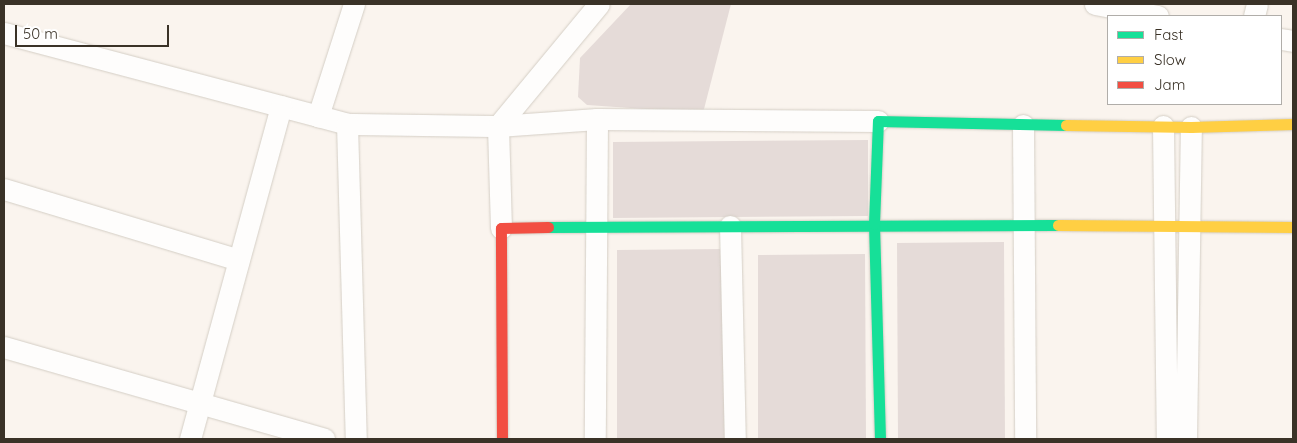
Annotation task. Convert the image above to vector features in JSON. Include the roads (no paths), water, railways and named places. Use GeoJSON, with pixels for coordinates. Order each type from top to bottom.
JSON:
{"type":"FeatureCollection","features":[{"type":"Feature","properties":{"kind":"street"},"geometry":{"type":"LineString","coordinates":[[318,116],[354,4]]}},
{"type":"Feature","properties":{"kind":"street"},"geometry":{"type":"LineString","coordinates":[[502,439],[501,228],[498,126],[599,4]]}},
{"type":"Feature","properties":{"kind":"street"},"geometry":{"type":"LineString","coordinates":[[1095,4],[1137,8],[1155,15]]}},
{"type":"Feature","properties":{"kind":"street"},"geometry":{"type":"LineString","coordinates":[[4,33],[347,124],[498,126],[597,119],[878,121],[1191,127],[1293,124]]}},
{"type":"Feature","properties":{"kind":"street"},"geometry":{"type":"LineString","coordinates":[[190,439],[281,106]]}},
{"type":"Feature","properties":{"kind":"street"},"geometry":{"type":"LineString","coordinates":[[595,439],[597,119]]}},
{"type":"Feature","properties":{"kind":"street"},"geometry":{"type":"LineString","coordinates":[[878,121],[874,224],[880,439]]}},
{"type":"Feature","properties":{"kind":"street"},"geometry":{"type":"LineString","coordinates":[[347,124],[356,439]]}},
{"type":"Feature","properties":{"kind":"street"},"geometry":{"type":"LineString","coordinates":[[1023,125],[1025,439]]}},
{"type":"Feature","properties":{"kind":"street"},"geometry":{"type":"LineString","coordinates":[[1163,126],[1166,228],[1167,439]]}},
{"type":"Feature","properties":{"kind":"street"},"geometry":{"type":"LineString","coordinates":[[1186,439],[1191,228],[1191,127]]}},
{"type":"Feature","properties":{"kind":"street"},"geometry":{"type":"LineString","coordinates":[[4,189],[239,260]]}},
{"type":"Feature","properties":{"kind":"street"},"geometry":{"type":"LineString","coordinates":[[501,228],[874,224],[1293,228]]}},
{"type":"Feature","properties":{"kind":"street"},"geometry":{"type":"LineString","coordinates":[[730,226],[735,439]]}},
{"type":"Feature","properties":{"kind":"street"},"geometry":{"type":"LineString","coordinates":[[4,347],[199,405],[324,439]]}}]}
